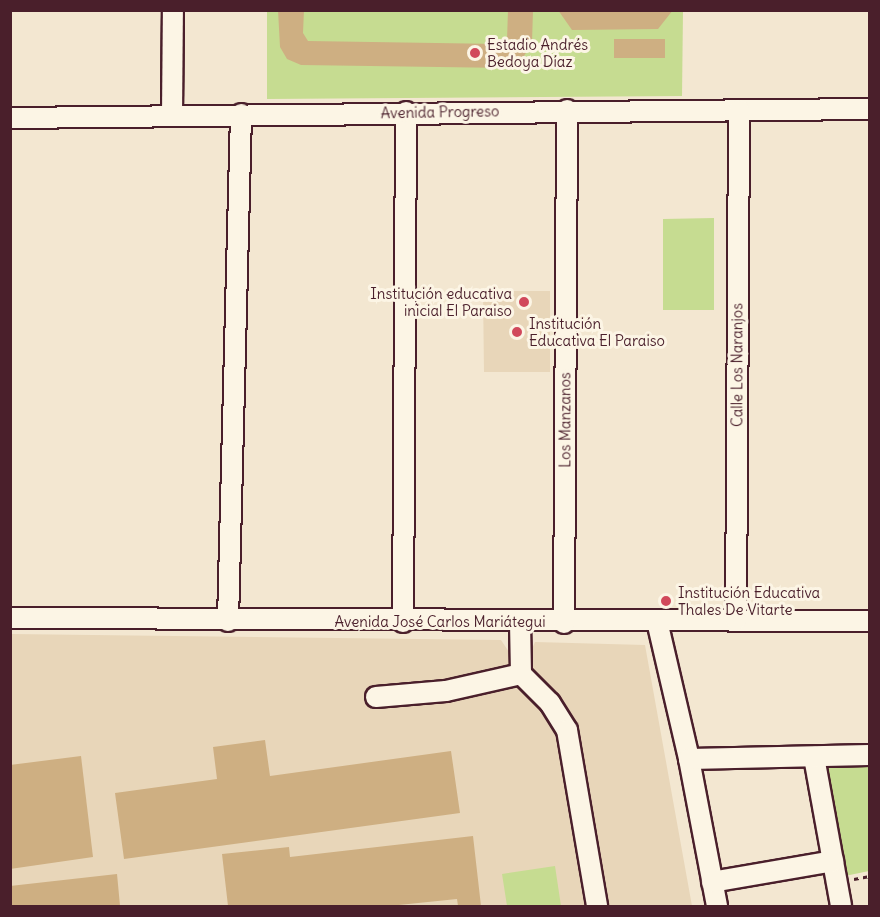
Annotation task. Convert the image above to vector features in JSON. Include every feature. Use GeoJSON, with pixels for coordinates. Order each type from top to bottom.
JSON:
{"type":"FeatureCollection","features":[{"type":"Feature","properties":{"kind":"street"},"geometry":{"type":"LineString","coordinates":[[172,115],[173,10]]}},
{"type":"Feature","properties":{"kind":"street","name":"Avenida Progreso"},"geometry":{"type":"LineString","coordinates":[[10,118],[567,110],[870,109]]}},
{"type":"Feature","properties":{"kind":"street","name":"Los Manzanos"},"geometry":{"type":"LineString","coordinates":[[564,623],[567,110]]}},
{"type":"Feature","properties":{"kind":"street","name":"Calle Los Naranjos"},"geometry":{"type":"LineString","coordinates":[[736,620],[739,110]]}},
{"type":"Feature","properties":{"kind":"street"},"geometry":{"type":"LineString","coordinates":[[403,622],[406,112]]}},
{"type":"Feature","properties":{"kind":"street"},"geometry":{"type":"LineString","coordinates":[[228,621],[241,114]]}},
{"type":"Feature","properties":{"kind":"street","name":"Avenida José Carlos Mariátegui"},"geometry":{"type":"LineString","coordinates":[[10,618],[564,623],[736,620],[870,621]]}},
{"type":"Feature","properties":{"kind":"street"},"geometry":{"type":"LineString","coordinates":[[657,621],[689,759],[717,906]]}},
{"type":"Feature","properties":{"kind":"street"},"geometry":{"type":"LineString","coordinates":[[520,622],[521,674],[550,703],[567,730],[597,906]]}},
{"type":"Feature","properties":{"kind":"street"},"geometry":{"type":"LineString","coordinates":[[376,697],[446,691],[521,674]]}},
{"type":"Feature","properties":{"kind":"street"},"geometry":{"type":"LineString","coordinates":[[689,759],[870,755]]}},
{"type":"Feature","properties":{"kind":"street"},"geometry":{"type":"LineString","coordinates":[[814,757],[841,906]]}},
{"type":"Feature","properties":{"kind":"street"},"geometry":{"type":"LineString","coordinates":[[712,882],[833,861]]}},
{"type":"Feature","properties":{"kind":"shaded area","name":"Institución Educativa El Paraiso"},"geometry":{"type":"Polygon","coordinates":[[[483,291],[550,291],[550,372],[484,372],[483,291]]]}},
{"type":"Feature","properties":{"kind":"shaded area"},"geometry":{"type":"Polygon","coordinates":[[[11,634],[501,640],[509,652],[530,653],[535,642],[645,645],[692,906],[11,906],[11,634]]]}},
{"type":"Feature","properties":{"kind":"green space","name":"Estadio Andrés Bedoya Díaz"},"geometry":{"type":"Polygon","coordinates":[[[267,11],[683,11],[682,96],[267,99],[267,11]]]}},
{"type":"Feature","properties":{"kind":"green space"},"geometry":{"type":"Polygon","coordinates":[[[714,218],[714,310],[663,310],[663,219],[714,218]]]}},
{"type":"Feature","properties":{"kind":"green space"},"geometry":{"type":"Polygon","coordinates":[[[869,759],[869,871],[840,877],[820,761],[869,759]]]}},
{"type":"Feature","properties":{"kind":"green space"},"geometry":{"type":"Polygon","coordinates":[[[555,866],[561,906],[507,906],[502,874],[555,866]]]}},
{"type":"Feature","properties":{"kind":"building"},"geometry":{"type":"Polygon","coordinates":[[[278,10],[304,10],[303,33],[308,41],[500,44],[507,40],[508,10],[533,10],[532,43],[519,64],[508,68],[301,65],[287,59],[280,47],[278,10]]]}},
{"type":"Feature","properties":{"kind":"building"},"geometry":{"type":"Polygon","coordinates":[[[558,10],[673,10],[658,29],[572,30],[558,10]]]}},
{"type":"Feature","properties":{"kind":"building"},"geometry":{"type":"Polygon","coordinates":[[[614,39],[665,39],[665,58],[614,58],[614,39]]]}},
{"type":"Feature","properties":{"kind":"building"},"geometry":{"type":"Polygon","coordinates":[[[265,740],[270,776],[451,751],[460,813],[124,859],[115,793],[217,779],[213,747],[265,740]]]}},
{"type":"Feature","properties":{"kind":"building"},"geometry":{"type":"Polygon","coordinates":[[[81,756],[93,857],[10,869],[10,765],[81,756]]]}},
{"type":"Feature","properties":{"kind":"building"},"geometry":{"type":"Polygon","coordinates":[[[473,836],[481,906],[458,906],[457,899],[389,906],[228,906],[222,854],[289,847],[290,857],[473,836]]]}},
{"type":"Feature","properties":{"kind":"building"},"geometry":{"type":"Polygon","coordinates":[[[117,874],[120,906],[10,906],[10,886],[117,874]]]}},
{"type":"Feature","properties":{"kind":"place","name":"Estadio Andrés Bedoya Díaz"},"geometry":{"type":"Point","coordinates":[475,53]}},
{"type":"Feature","properties":{"kind":"place","name":"Institución educativa inicial El Paraiso"},"geometry":{"type":"Point","coordinates":[524,302]}},
{"type":"Feature","properties":{"kind":"place","name":"Institución Educativa El Paraiso"},"geometry":{"type":"Point","coordinates":[517,332]}},
{"type":"Feature","properties":{"kind":"place","name":"Institución Educativa Thales De Vitarte"},"geometry":{"type":"Point","coordinates":[666,601]}}]}
